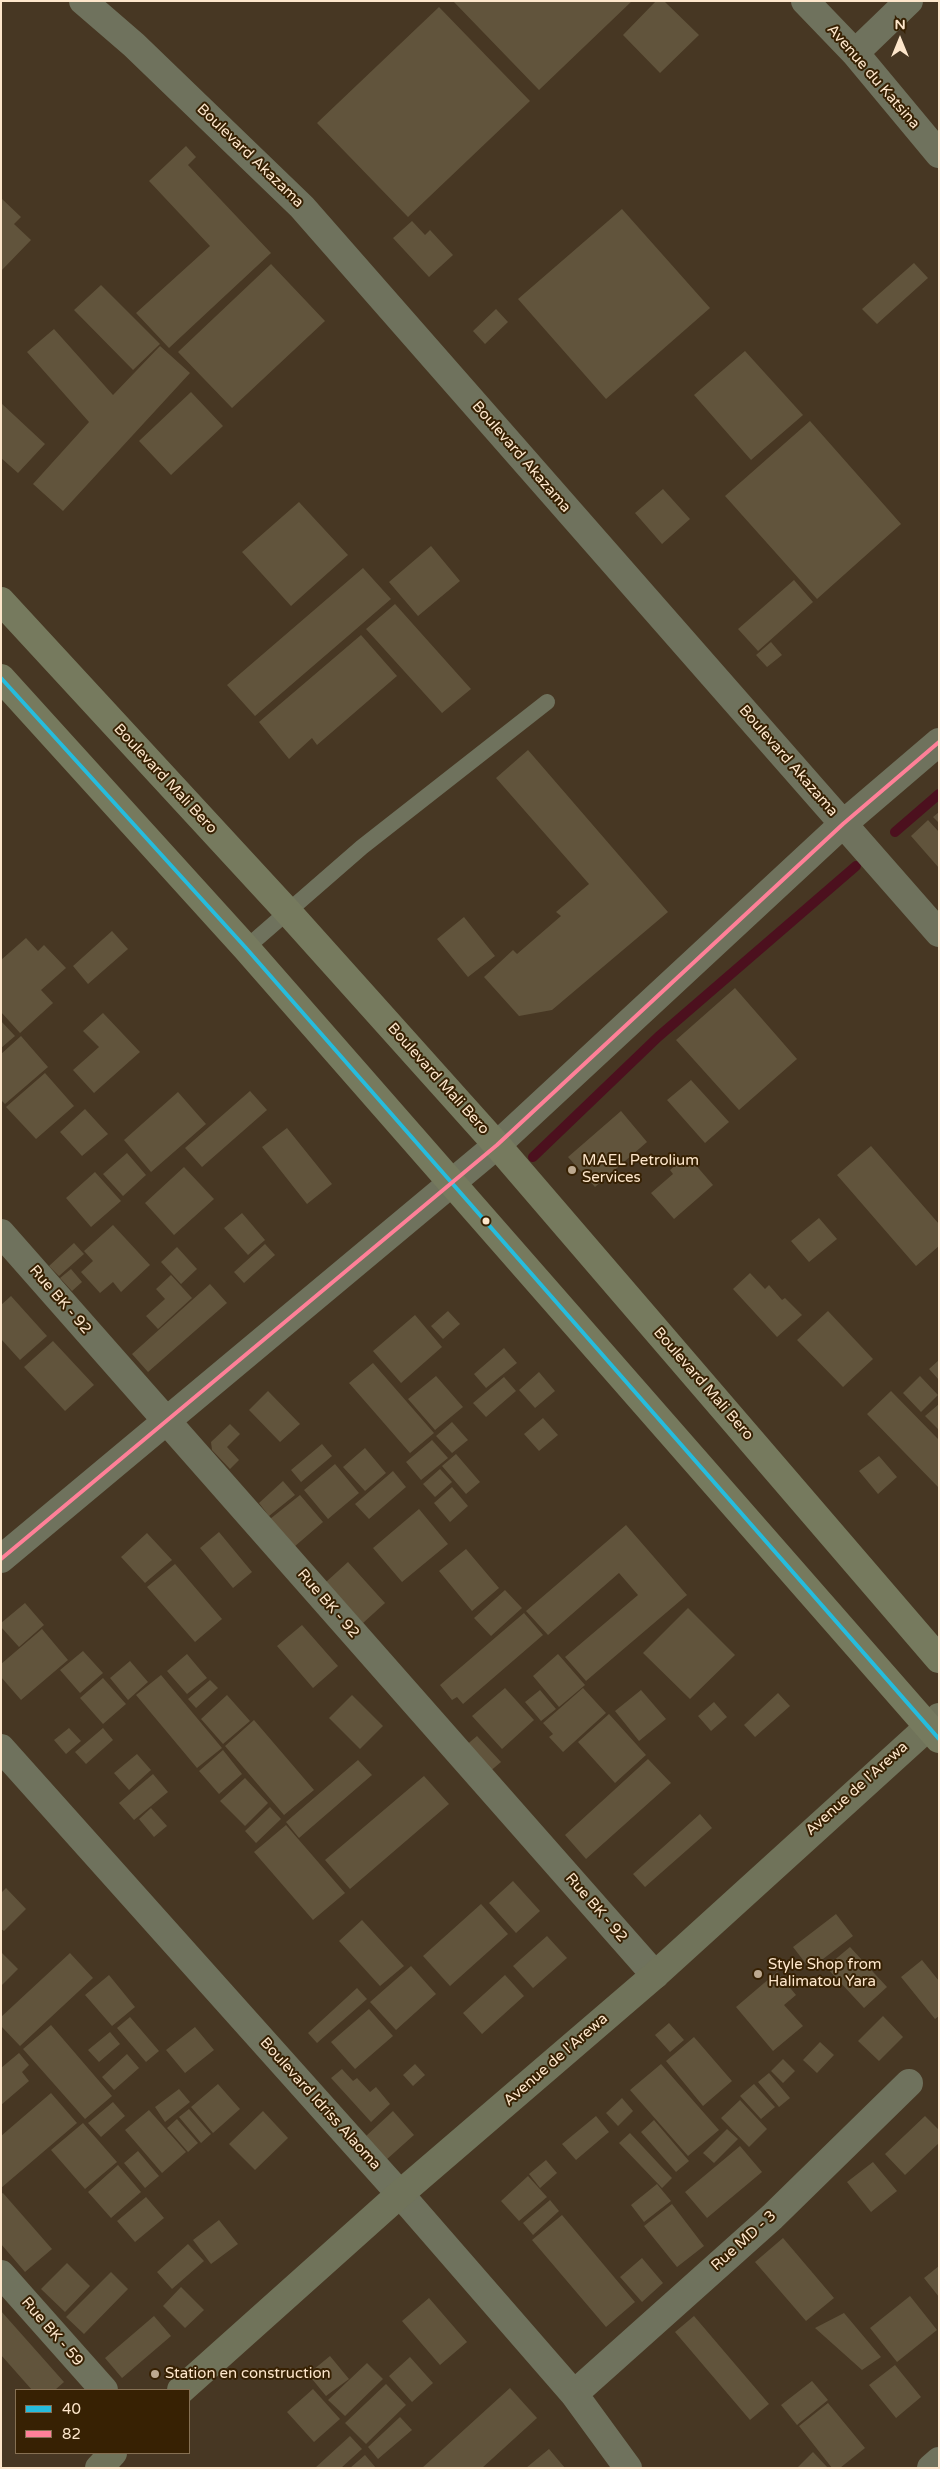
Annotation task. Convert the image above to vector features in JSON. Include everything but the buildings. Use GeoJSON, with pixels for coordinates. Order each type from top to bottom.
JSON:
{"type":"FeatureCollection","features":[{"type":"Feature","properties":{"kind":"main road","name":"Boulevard Mali Bero"},"geometry":{"type":"LineString","coordinates":[[1,601],[288,912],[498,1145],[939,1659]]}},
{"type":"Feature","properties":{"kind":"main road"},"geometry":{"type":"LineString","coordinates":[[1,678],[246,948],[935,1727]]}},
{"type":"Feature","properties":{"kind":"street","name":"Boulevard Akazama"},"geometry":{"type":"LineString","coordinates":[[83,1],[134,45],[302,207],[939,933]]}},
{"type":"Feature","properties":{"kind":"street","name":"Avenue du Katsina"},"geometry":{"type":"LineString","coordinates":[[805,1],[855,53],[939,154]]}},
{"type":"Feature","properties":{"kind":"street"},"geometry":{"type":"LineString","coordinates":[[855,53],[909,1]]}},
{"type":"Feature","properties":{"kind":"street"},"geometry":{"type":"LineString","coordinates":[[1,1559],[451,1182],[498,1145],[843,824],[939,742]]}},
{"type":"Feature","properties":{"kind":"street","name":"Rue BK - 92"},"geometry":{"type":"LineString","coordinates":[[1,1233],[655,1975]]}},
{"type":"Feature","properties":{"kind":"street","name":"Avenue de l'Arewa"},"geometry":{"type":"LineString","coordinates":[[182,2389],[400,2194],[655,1975],[935,1727]]}},
{"type":"Feature","properties":{"kind":"street","name":"Boulevard Idriss Alaoma"},"geometry":{"type":"LineString","coordinates":[[1,1748],[400,2194],[574,2394],[628,2468]]}},
{"type":"Feature","properties":{"kind":"street","name":"Rue MD - 3"},"geometry":{"type":"LineString","coordinates":[[574,2394],[772,2217],[909,2083]]}},
{"type":"Feature","properties":{"kind":"street","name":"Rue BK - 59"},"geometry":{"type":"LineString","coordinates":[[1,2274],[103,2389]]}},
{"type":"Feature","properties":{"kind":"street"},"geometry":{"type":"LineString","coordinates":[[99,2468],[112,2454]]}},
{"type":"Feature","properties":{"kind":"street"},"geometry":{"type":"LineString","coordinates":[[931,2468],[939,2461]]}},
{"type":"Feature","properties":{"kind":"lane"},"geometry":{"type":"LineString","coordinates":[[246,948],[362,847],[547,702]]}},
{"type":"Feature","properties":{"kind":"waterway"},"geometry":{"type":"LineString","coordinates":[[895,832],[939,794]]}},
{"type":"Feature","properties":{"kind":"waterway"},"geometry":{"type":"LineString","coordinates":[[533,1157],[658,1037],[856,866]]}},
{"type":"Feature","properties":{"kind":"transit line","name":"40"},"geometry":{"type":"LineString","coordinates":[[1,678],[246,948],[939,1739]]}},
{"type":"Feature","properties":{"kind":"transit line","name":"82"},"geometry":{"type":"LineString","coordinates":[[1,1559],[497,1145],[843,824],[939,742]]}},
{"type":"Feature","properties":{"kind":"place","name":"MAEL Petrolium Services"},"geometry":{"type":"Point","coordinates":[572,1170]}},
{"type":"Feature","properties":{"kind":"place","name":"Style Shop from Halimatou Yara"},"geometry":{"type":"Point","coordinates":[758,1974]}},
{"type":"Feature","properties":{"kind":"place","name":"Station en construction"},"geometry":{"type":"Point","coordinates":[155,2374]}}]}
